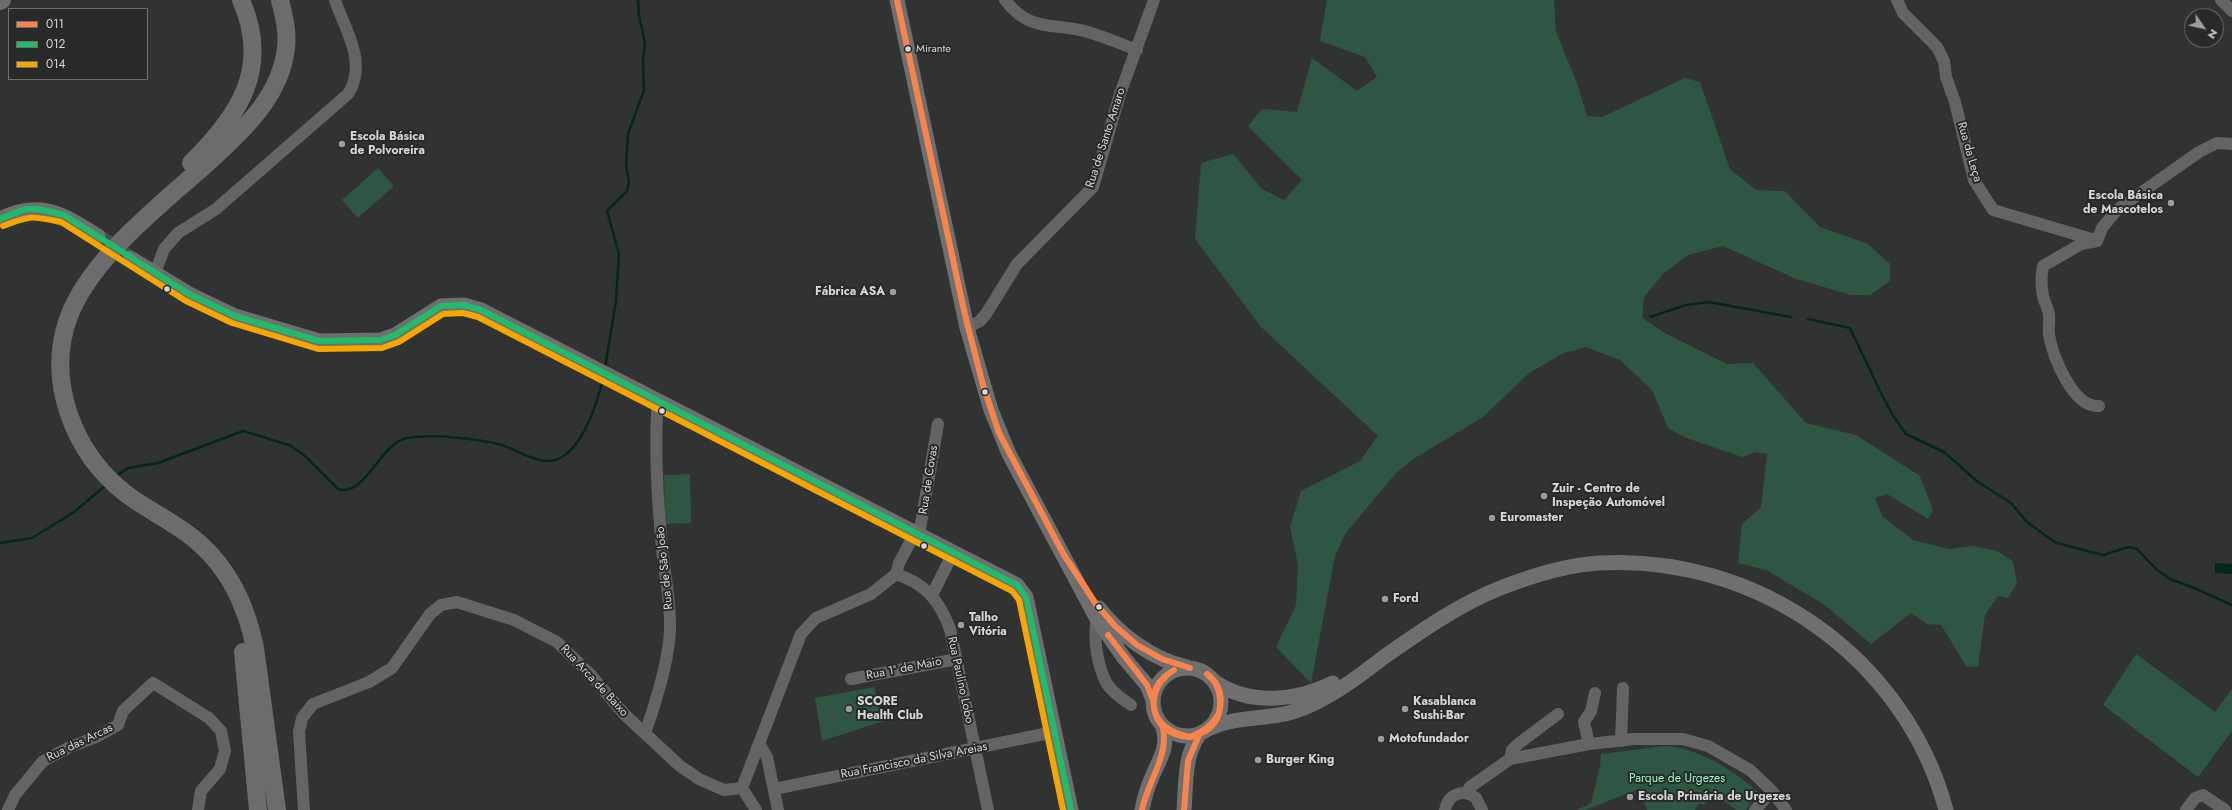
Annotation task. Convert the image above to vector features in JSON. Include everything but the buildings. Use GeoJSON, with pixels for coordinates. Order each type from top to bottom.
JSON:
{"type":"FeatureCollection","features":[{"type":"Feature","properties":{"kind":"highway"},"geometry":{"type":"LineString","coordinates":[[241,0],[248,17],[254,45],[250,79],[243,99],[232,117],[216,137],[98,253],[75,282],[61,314],[53,349],[52,366],[55,402],[60,420],[72,448],[95,482],[121,505],[168,534],[196,556],[208,568],[227,598],[234,614],[243,649],[258,810]]}},
{"type":"Feature","properties":{"kind":"highway"},"geometry":{"type":"LineString","coordinates":[[166,187],[230,131],[258,98],[267,82],[277,47],[274,16],[270,0]]}},
{"type":"Feature","properties":{"kind":"highway"},"geometry":{"type":"LineString","coordinates":[[277,810],[252,630],[240,598],[223,569],[199,542],[126,494],[100,470],[73,427],[66,407],[62,387],[62,359],[68,320],[80,292],[91,276],[135,229],[231,142],[262,107],[278,77],[286,48],[286,28],[280,0]]}},
{"type":"Feature","properties":{"kind":"highway"},"geometry":{"type":"LineString","coordinates":[[231,142],[243,136],[271,103],[288,68],[292,49],[293,28],[290,0]]}},
{"type":"Feature","properties":{"kind":"main road"},"geometry":{"type":"LineString","coordinates":[[897,0],[967,328],[989,404],[1000,435],[1097,619],[1124,658],[1147,685],[1153,700],[1155,715],[1163,728],[1166,737],[1163,754],[1147,791],[1142,810]]}},
{"type":"Feature","properties":{"kind":"main road"},"geometry":{"type":"LineString","coordinates":[[0,219],[18,211],[38,209],[64,215],[98,236]]}},
{"type":"Feature","properties":{"kind":"main road"},"geometry":{"type":"LineString","coordinates":[[130,258],[189,294],[235,316],[319,341],[380,340],[395,335],[441,306],[464,305],[501,319],[1016,585],[1026,597],[1071,810]]}},
{"type":"Feature","properties":{"kind":"main road"},"geometry":{"type":"LineString","coordinates":[[1163,728],[1180,736],[1204,732],[1238,719],[1281,715],[1306,707],[1339,690],[1386,656],[1471,602],[1502,587],[1539,574],[1574,566],[1616,563],[1680,568],[1715,576],[1762,594],[1798,613],[1850,651],[1871,673],[1901,711],[1918,741],[1938,783],[1946,810]]}},
{"type":"Feature","properties":{"kind":"main road"},"geometry":{"type":"LineString","coordinates":[[1073,573],[1102,611],[1130,638],[1170,663],[1190,668],[1208,675],[1215,682],[1233,692],[1259,698],[1292,697],[1322,689],[1386,656]]}},
{"type":"Feature","properties":{"kind":"main road"},"geometry":{"type":"LineString","coordinates":[[1153,700],[1155,689],[1161,680],[1169,673],[1179,668],[1190,668]]}},
{"type":"Feature","properties":{"kind":"main road"},"geometry":{"type":"LineString","coordinates":[[1184,809],[1190,755],[1204,732],[1216,721],[1222,701],[1215,682]]}},
{"type":"Feature","properties":{"kind":"street"},"geometry":{"type":"LineString","coordinates":[[155,273],[164,249],[178,233],[216,209],[348,94],[356,75],[356,57],[335,0]]}},
{"type":"Feature","properties":{"kind":"street"},"geometry":{"type":"LineString","coordinates":[[1005,0],[1019,16],[1032,23],[1086,32],[1137,50]]}},
{"type":"Feature","properties":{"kind":"street","name":"Rua de Santo Amaro"},"geometry":{"type":"LineString","coordinates":[[967,328],[980,321],[986,314],[1017,264],[1093,187],[1120,94],[1154,0]]}},
{"type":"Feature","properties":{"kind":"street","name":"Rua da Leça"},"geometry":{"type":"LineString","coordinates":[[1898,0],[1903,13],[1937,47],[1944,61],[1946,77],[1955,102],[1974,180],[1993,210],[2097,241]]}},
{"type":"Feature","properties":{"kind":"street"},"geometry":{"type":"LineString","coordinates":[[2221,0],[2232,11]]}},
{"type":"Feature","properties":{"kind":"street"},"geometry":{"type":"LineString","coordinates":[[2099,406],[2093,407],[2078,397],[2068,384],[2057,359],[2049,335],[2049,313],[2043,296],[2041,276],[2043,266],[2081,244],[2097,241],[2102,228],[2117,210],[2199,152],[2217,143],[2232,144]]}},
{"type":"Feature","properties":{"kind":"street","name":"Rua de São João"},"geometry":{"type":"LineString","coordinates":[[645,733],[660,682],[670,631],[669,590],[661,538],[656,426],[658,400]]}},
{"type":"Feature","properties":{"kind":"street","name":"Rua de Covas"},"geometry":{"type":"LineString","coordinates":[[896,574],[899,562],[917,534],[938,424]]}},
{"type":"Feature","properties":{"kind":"street"},"geometry":{"type":"LineString","coordinates":[[932,595],[953,552]]}},
{"type":"Feature","properties":{"kind":"street"},"geometry":{"type":"LineString","coordinates":[[756,810],[742,788],[760,745],[801,634],[816,618],[871,594],[896,574]]}},
{"type":"Feature","properties":{"kind":"street","name":"Rua Paulino Lobo"},"geometry":{"type":"LineString","coordinates":[[896,574],[910,579],[932,595],[950,629],[988,810]]}},
{"type":"Feature","properties":{"kind":"street","name":"Rua Arca de Baixo"},"geometry":{"type":"LineString","coordinates":[[304,810],[299,732],[302,718],[313,704],[369,682],[392,668],[430,614],[441,605],[457,602],[514,620],[556,642],[590,674],[625,715],[680,766],[699,779],[724,790],[742,788]]}},
{"type":"Feature","properties":{"kind":"street"},"geometry":{"type":"LineString","coordinates":[[1097,619],[1095,630],[1105,680],[1119,697],[1131,705]]}},
{"type":"Feature","properties":{"kind":"street","name":"Rua 1º de Maio"},"geometry":{"type":"LineString","coordinates":[[851,679],[956,659]]}},
{"type":"Feature","properties":{"kind":"street","name":"Rua das Arcas"},"geometry":{"type":"LineString","coordinates":[[8,810],[15,795],[42,761],[70,747],[96,737],[118,725],[123,711],[153,683],[209,718],[221,731],[225,751],[220,769],[201,791],[198,810]]}},
{"type":"Feature","properties":{"kind":"street"},"geometry":{"type":"LineString","coordinates":[[1621,741],[1623,688]]}},
{"type":"Feature","properties":{"kind":"street"},"geometry":{"type":"LineString","coordinates":[[1589,744],[1584,722],[1591,711],[1595,693]]}},
{"type":"Feature","properties":{"kind":"street"},"geometry":{"type":"LineString","coordinates":[[1510,759],[1512,750],[1518,744],[1558,714]]}},
{"type":"Feature","properties":{"kind":"street","name":"Rua Francisco da Silva Areias"},"geometry":{"type":"LineString","coordinates":[[774,789],[1054,732]]}},
{"type":"Feature","properties":{"kind":"street"},"geometry":{"type":"LineString","coordinates":[[1466,793],[1470,787],[1510,759],[1589,744],[1621,741],[1683,739],[1708,746],[1750,770],[1772,792],[1786,810]]}},
{"type":"Feature","properties":{"kind":"street"},"geometry":{"type":"LineString","coordinates":[[760,745],[767,757],[778,810]]}},
{"type":"Feature","properties":{"kind":"street"},"geometry":{"type":"LineString","coordinates":[[1481,806],[1486,777]]}},
{"type":"Feature","properties":{"kind":"street"},"geometry":{"type":"LineString","coordinates":[[1756,810],[1763,799],[1772,792]]}},
{"type":"Feature","properties":{"kind":"street"},"geometry":{"type":"LineString","coordinates":[[1436,810],[1460,793],[1472,794],[1481,806]]}},
{"type":"Feature","properties":{"kind":"street"},"geometry":{"type":"LineString","coordinates":[[2186,810],[2195,798],[2203,795],[2225,810]]}},
{"type":"Feature","properties":{"kind":"street"},"geometry":{"type":"LineString","coordinates":[[1445,810],[1450,799]]}},
{"type":"Feature","properties":{"kind":"green space"},"geometry":{"type":"Polygon","coordinates":[[[1327,0],[1554,0],[1556,32],[1577,83],[1587,116],[1602,117],[1685,78],[1700,82],[1730,169],[1756,190],[1785,191],[1820,227],[1868,244],[1890,264],[1890,281],[1870,295],[1851,295],[1794,278],[1723,246],[1688,255],[1663,274],[1644,297],[1642,318],[1665,333],[1727,364],[1753,363],[1806,423],[1856,435],[1920,476],[1933,510],[1928,519],[1887,494],[1875,498],[1882,516],[1913,540],[1949,549],[1973,546],[1997,551],[2013,561],[2017,583],[2008,598],[1998,596],[1985,615],[1978,667],[1966,666],[1941,625],[1927,624],[1911,613],[1871,644],[1825,605],[1766,570],[1738,563],[1742,524],[1761,507],[1767,454],[1755,452],[1742,457],[1684,437],[1668,428],[1652,390],[1620,360],[1586,347],[1564,353],[1529,373],[1483,417],[1415,458],[1397,472],[1345,534],[1335,556],[1311,683],[1276,647],[1296,605],[1298,565],[1290,527],[1301,491],[1360,461],[1378,436],[1261,327],[1195,239],[1201,163],[1233,154],[1262,189],[1284,200],[1302,180],[1248,126],[1262,109],[1297,112],[1312,58],[1357,91],[1377,77],[1365,57],[1320,41],[1327,0]]]}},
{"type":"Feature","properties":{"kind":"green space"},"geometry":{"type":"Polygon","coordinates":[[[378,168],[394,186],[358,218],[342,200],[378,168]]]}},
{"type":"Feature","properties":{"kind":"green space"},"geometry":{"type":"Polygon","coordinates":[[[690,474],[691,523],[665,524],[664,475],[690,474]]]}},
{"type":"Feature","properties":{"kind":"green space"},"geometry":{"type":"Polygon","coordinates":[[[2136,654],[2215,712],[2232,689],[2232,731],[2198,777],[2103,705],[2136,654]]]}},
{"type":"Feature","properties":{"kind":"green space","name":"SCORE Health Club"},"geometry":{"type":"Polygon","coordinates":[[[874,687],[884,721],[822,741],[815,698],[874,687]]]}},
{"type":"Feature","properties":{"kind":"green space","name":"Parque de Urgezes"},"geometry":{"type":"Polygon","coordinates":[[[1665,746],[1690,751],[1703,756],[1727,768],[1758,792],[1746,810],[1736,810],[1713,793],[1704,805],[1699,803],[1695,810],[1647,810],[1639,789],[1585,810],[1577,810],[1591,803],[1600,766],[1601,754],[1665,746]]]}},
{"type":"Feature","properties":{"kind":"shaded area"},"geometry":{"type":"Polygon","coordinates":[[[2215,563],[2232,564],[2232,574],[2215,573],[2215,563]]]}},
{"type":"Feature","properties":{"kind":"waterway"},"geometry":{"type":"LineString","coordinates":[[605,368],[616,301],[619,254],[607,211],[627,191],[629,182],[626,165],[628,134],[644,90],[643,60],[645,43],[639,16],[638,0]]}},
{"type":"Feature","properties":{"kind":"waterway"},"geometry":{"type":"LineString","coordinates":[[1650,317],[1686,305],[1709,302],[1791,317]]}},
{"type":"Feature","properties":{"kind":"waterway"},"geometry":{"type":"LineString","coordinates":[[1808,319],[1850,328],[1892,414],[1906,434],[1944,452],[1978,482],[2011,503],[2027,522],[2049,538],[2057,543],[2103,555],[2129,547],[2137,549],[2156,569],[2170,579],[2232,605]]}},
{"type":"Feature","properties":{"kind":"waterway"},"geometry":{"type":"LineString","coordinates":[[116,476],[128,468],[158,463],[243,431],[289,445],[304,455],[338,489],[348,490],[356,486],[365,478],[389,449],[397,442],[407,438],[428,436],[477,440],[498,444],[539,460],[546,461],[558,459],[568,453],[577,443],[585,430],[596,403],[603,379]]}},
{"type":"Feature","properties":{"kind":"waterway"},"geometry":{"type":"LineString","coordinates":[[0,543],[32,538],[74,512],[106,485]]}},
{"type":"Feature","properties":{"kind":"tunnel"},"geometry":{"type":"LineString","coordinates":[[98,236],[130,258]]}},
{"type":"Feature","properties":{"kind":"transit line","name":"011"},"geometry":{"type":"LineString","coordinates":[[897,0],[965,315],[983,385],[999,433],[1064,555],[1096,604],[1115,626],[1137,645],[1162,659],[1190,668]]}},
{"type":"Feature","properties":{"kind":"transit line","name":"012"},"geometry":{"type":"LineString","coordinates":[[0,219],[25,209],[38,209],[64,215],[189,294],[235,316],[319,341],[380,340],[395,335],[441,306],[464,305],[481,310],[1017,585],[1026,597],[1071,810]]}},
{"type":"Feature","properties":{"kind":"transit line","name":"014"},"geometry":{"type":"LineString","coordinates":[[3,226],[26,218],[37,218],[61,222],[186,301],[232,323],[318,349],[382,348],[399,342],[443,314],[463,313],[478,317],[1012,591],[1019,600],[1063,810]]}},
{"type":"Feature","properties":{"kind":"transit line","name":"011"},"geometry":{"type":"LineString","coordinates":[[1108,635],[1147,685],[1153,700]]}},
{"type":"Feature","properties":{"kind":"transit line","name":"011"},"geometry":{"type":"LineString","coordinates":[[1154,708],[1153,702],[1157,686],[1164,677],[1174,670]]}},
{"type":"Feature","properties":{"kind":"transit line","name":"011"},"geometry":{"type":"LineString","coordinates":[[1154,708],[1154,696],[1158,686],[1161,681],[1174,670]]}},
{"type":"Feature","properties":{"kind":"transit line","name":"011"},"geometry":{"type":"LineString","coordinates":[[1207,674],[1218,687],[1221,702],[1219,713]]}},
{"type":"Feature","properties":{"kind":"transit line","name":"011"},"geometry":{"type":"LineString","coordinates":[[1207,674],[1215,682],[1219,692],[1219,713]]}},
{"type":"Feature","properties":{"kind":"transit line","name":"011"},"geometry":{"type":"LineString","coordinates":[[1154,708],[1158,720],[1162,724],[1172,731],[1189,737]]}},
{"type":"Feature","properties":{"kind":"transit line","name":"011"},"geometry":{"type":"LineString","coordinates":[[1154,708],[1158,720],[1166,729],[1176,734],[1189,737]]}},
{"type":"Feature","properties":{"kind":"transit line","name":"011"},"geometry":{"type":"LineString","coordinates":[[1190,737],[1207,728],[1219,713]]}},
{"type":"Feature","properties":{"kind":"transit line","name":"011"},"geometry":{"type":"LineString","coordinates":[[1190,737],[1208,730],[1215,723],[1219,713]]}},
{"type":"Feature","properties":{"kind":"transit line","name":"011"},"geometry":{"type":"LineString","coordinates":[[1142,810],[1163,749],[1163,728]]}},
{"type":"Feature","properties":{"kind":"transit line","name":"011"},"geometry":{"type":"LineString","coordinates":[[1184,810],[1188,761],[1199,735]]}},
{"type":"Feature","properties":{"kind":"place","name":"Mirante"},"geometry":{"type":"Point","coordinates":[908,49]}},
{"type":"Feature","properties":{"kind":"place","name":"Escola Básica de Polvoreira"},"geometry":{"type":"Point","coordinates":[342,144]}},
{"type":"Feature","properties":{"kind":"place","name":"Escola Básica de Mascotelos"},"geometry":{"type":"Point","coordinates":[2171,203]}},
{"type":"Feature","properties":{"kind":"place","name":"Fábrica ASA"},"geometry":{"type":"Point","coordinates":[893,292]}},
{"type":"Feature","properties":{"kind":"place","name":"Zuir - Centro de Inspeção Automóvel"},"geometry":{"type":"Point","coordinates":[1544,496]}},
{"type":"Feature","properties":{"kind":"place","name":"Euromaster"},"geometry":{"type":"Point","coordinates":[1492,518]}},
{"type":"Feature","properties":{"kind":"place","name":"Ford"},"geometry":{"type":"Point","coordinates":[1385,599]}},
{"type":"Feature","properties":{"kind":"place","name":"Talho Vitória"},"geometry":{"type":"Point","coordinates":[961,625]}},
{"type":"Feature","properties":{"kind":"place","name":"SCORE Health Club"},"geometry":{"type":"Point","coordinates":[849,709]}},
{"type":"Feature","properties":{"kind":"place","name":"Kasablanca Sushi-Bar"},"geometry":{"type":"Point","coordinates":[1405,709]}},
{"type":"Feature","properties":{"kind":"place","name":"Motofundador"},"geometry":{"type":"Point","coordinates":[1381,739]}},
{"type":"Feature","properties":{"kind":"place","name":"Burger King"},"geometry":{"type":"Point","coordinates":[1258,760]}},
{"type":"Feature","properties":{"kind":"place","name":"Escola Primária de Urgezes"},"geometry":{"type":"Point","coordinates":[1630,797]}}]}
